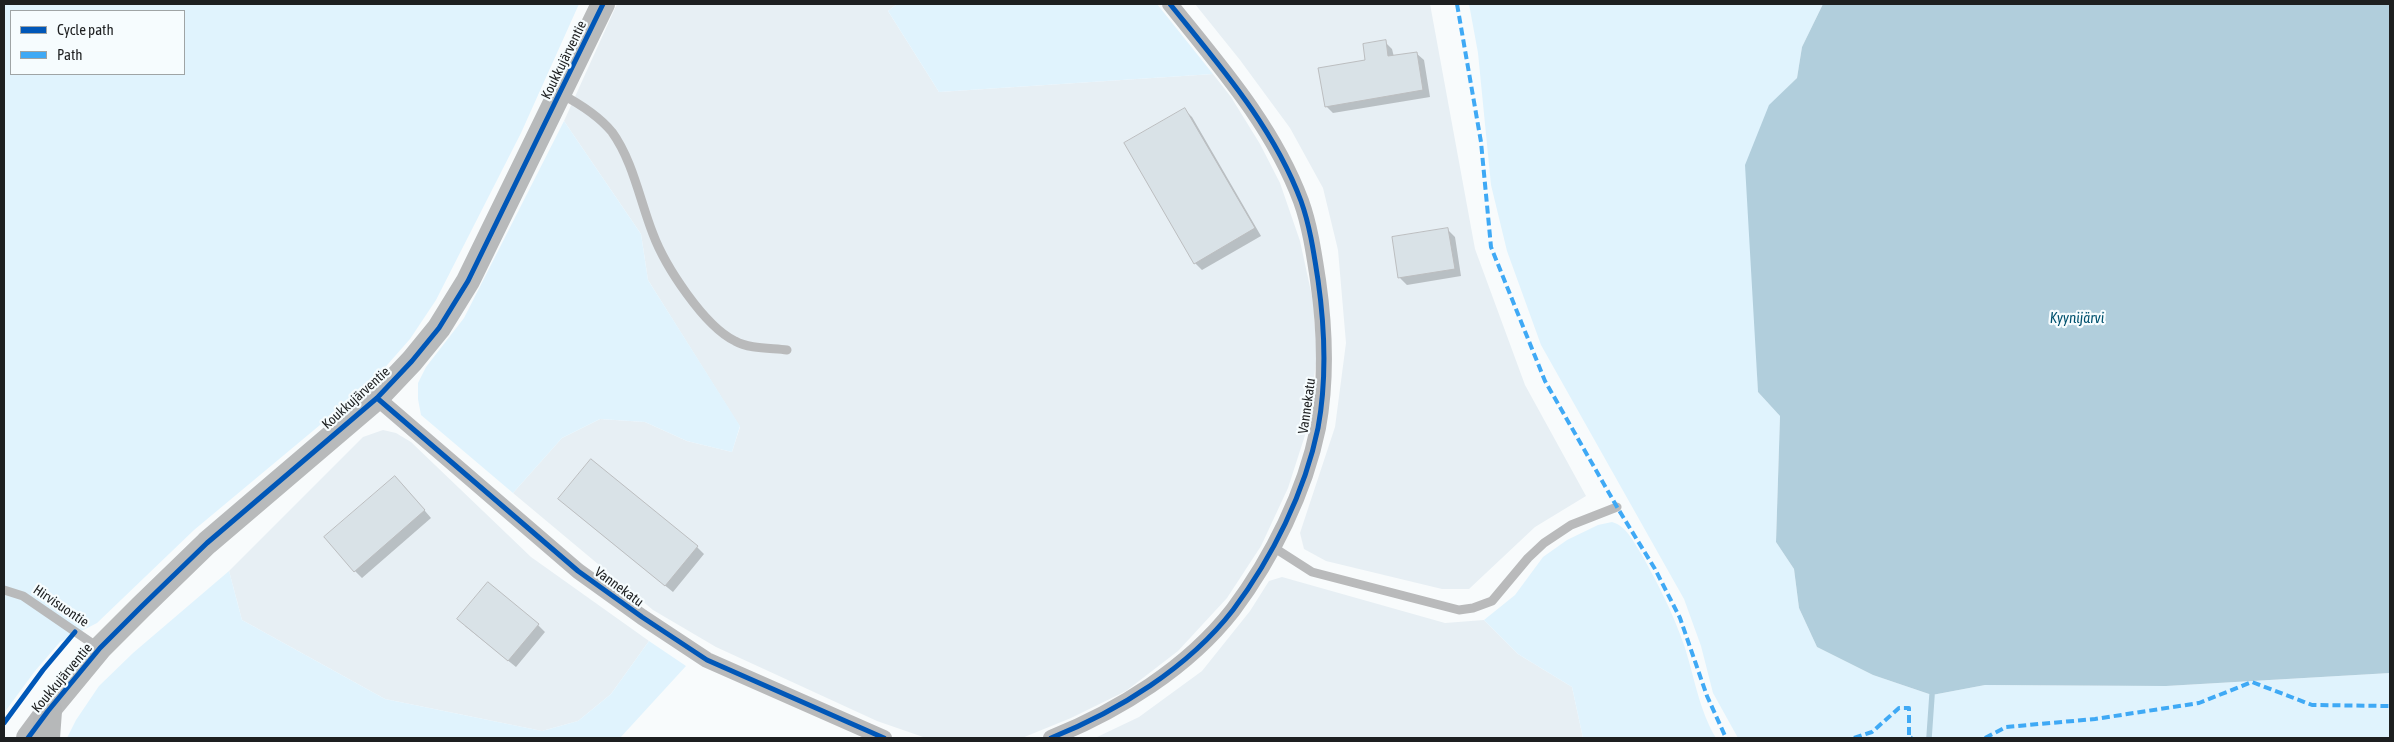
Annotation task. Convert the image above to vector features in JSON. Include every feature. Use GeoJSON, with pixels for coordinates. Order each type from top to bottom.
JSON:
{"type":"FeatureCollection","features":[{"type":"Feature","properties":{"kind":"highway"},"geometry":{"type":"LineString","coordinates":[[46,738],[48,711]]}},
{"type":"Feature","properties":{"kind":"street","name":"Koukkujärventie"},"geometry":{"type":"LineString","coordinates":[[28,738],[100,648],[207,542],[377,398],[412,361],[438,328],[468,280],[603,4]]}},
{"type":"Feature","properties":{"kind":"street","name":"Vannekatu"},"geometry":{"type":"LineString","coordinates":[[1051,738],[1078,728],[1133,698],[1188,656],[1232,610],[1272,547],[1299,490],[1318,428],[1325,354],[1322,306],[1314,256],[1301,201],[1268,132],[1221,67],[1170,4]]}},
{"type":"Feature","properties":{"kind":"street","name":"Vannekatu"},"geometry":{"type":"LineString","coordinates":[[377,398],[578,571],[642,617],[707,660],[884,738]]}},
{"type":"Feature","properties":{"kind":"lane"},"geometry":{"type":"LineString","coordinates":[[560,94],[588,108],[612,132],[628,161],[654,236],[683,288],[712,325],[735,342],[787,350]]}},
{"type":"Feature","properties":{"kind":"lane"},"geometry":{"type":"LineString","coordinates":[[1272,547],[1312,572],[1459,610],[1473,608],[1492,600],[1528,558],[1544,543],[1571,525],[1617,507]]}},
{"type":"Feature","properties":{"kind":"lane","name":"Hirvisuontie"},"geometry":{"type":"LineString","coordinates":[[4,590],[23,596],[100,648]]}},
{"type":"Feature","properties":{"kind":"shaded area"},"geometry":{"type":"Polygon","coordinates":[[[4,4],[579,4],[521,133],[436,300],[410,339],[374,380],[194,530],[97,623],[60,642],[35,671],[4,713],[4,4]]]}},
{"type":"Feature","properties":{"kind":"shaded area"},"geometry":{"type":"Polygon","coordinates":[[[617,4],[897,4],[888,11],[939,92],[1213,74],[1231,97],[1260,144],[1280,183],[1300,241],[1313,301],[1317,356],[1307,429],[1288,488],[1261,546],[1227,598],[1178,651],[1126,691],[1071,718],[1022,738],[926,738],[877,721],[716,647],[653,610],[513,493],[562,438],[600,419],[645,422],[687,441],[732,452],[740,427],[648,280],[641,234],[564,121],[617,4]]]}},
{"type":"Feature","properties":{"kind":"shaded area"},"geometry":{"type":"Polygon","coordinates":[[[897,4],[1157,4],[1213,74],[939,92],[888,11],[897,4]]]}},
{"type":"Feature","properties":{"kind":"shaded area"},"geometry":{"type":"Polygon","coordinates":[[[1195,4],[1430,4],[1475,249],[1525,385],[1586,496],[1535,527],[1469,589],[1442,589],[1326,561],[1304,549],[1300,533],[1335,427],[1346,343],[1338,250],[1323,188],[1290,128],[1240,60],[1195,4]]]}},
{"type":"Feature","properties":{"kind":"shaded area"},"geometry":{"type":"Polygon","coordinates":[[[1469,4],[1823,4],[1802,47],[1797,78],[1769,106],[1756,318],[1758,392],[1780,416],[1776,542],[1794,569],[1799,608],[1817,647],[1873,675],[1932,695],[1985,685],[2166,686],[2390,673],[2390,738],[1738,738],[1713,693],[1701,646],[1684,599],[1541,345],[1507,251],[1491,185],[1478,53],[1469,4]]]}},
{"type":"Feature","properties":{"kind":"shaded area"},"geometry":{"type":"Polygon","coordinates":[[[564,121],[641,234],[648,280],[740,426],[732,452],[687,441],[645,422],[600,419],[562,438],[513,493],[421,415],[418,383],[426,367],[464,318],[564,121]]]}},
{"type":"Feature","properties":{"kind":"shaded area"},"geometry":{"type":"Polygon","coordinates":[[[383,430],[396,433],[411,442],[531,557],[649,641],[611,694],[578,721],[542,731],[385,699],[242,620],[229,571],[363,437],[383,430]]]}},
{"type":"Feature","properties":{"kind":"shaded area"},"geometry":{"type":"Polygon","coordinates":[[[1612,522],[1622,527],[1630,536],[1665,599],[1684,645],[1705,716],[1716,738],[1583,738],[1572,687],[1518,654],[1484,620],[1515,595],[1543,557],[1567,540],[1598,525],[1612,522]]]}},
{"type":"Feature","properties":{"kind":"shaded area"},"geometry":{"type":"Polygon","coordinates":[[[229,571],[242,620],[385,699],[542,731],[578,721],[611,694],[649,641],[686,666],[620,738],[67,738],[76,720],[99,686],[133,653],[229,571]]]}},
{"type":"Feature","properties":{"kind":"shaded area"},"geometry":{"type":"Polygon","coordinates":[[[1282,577],[1445,623],[1484,620],[1518,654],[1572,687],[1583,738],[1095,738],[1139,717],[1202,671],[1250,611],[1269,581],[1282,577]]]}},
{"type":"Feature","properties":{"kind":"water","name":"Kyynijärvi"},"geometry":{"type":"Polygon","coordinates":[[[1823,4],[2390,4],[2390,673],[2166,686],[1985,685],[1932,695],[1873,675],[1817,647],[1799,608],[1794,569],[1776,542],[1780,416],[1758,392],[1745,165],[1769,105],[1797,78],[1802,47],[1823,4]]]}},
{"type":"Feature","properties":{"kind":"building"},"geometry":{"type":"Polygon","coordinates":[[[1386,40],[1388,56],[1417,52],[1423,90],[1325,107],[1318,68],[1365,60],[1363,44],[1386,40]]]}},
{"type":"Feature","properties":{"kind":"building"},"geometry":{"type":"Polygon","coordinates":[[[1185,108],[1255,228],[1194,264],[1124,143],[1185,108]]]}},
{"type":"Feature","properties":{"kind":"building"},"geometry":{"type":"Polygon","coordinates":[[[1448,228],[1455,269],[1398,278],[1392,237],[1448,228]]]}},
{"type":"Feature","properties":{"kind":"building"},"geometry":{"type":"Polygon","coordinates":[[[591,459],[698,546],[665,586],[558,499],[591,459]]]}},
{"type":"Feature","properties":{"kind":"building"},"geometry":{"type":"Polygon","coordinates":[[[395,476],[425,510],[354,572],[324,537],[395,476]]]}},
{"type":"Feature","properties":{"kind":"building"},"geometry":{"type":"Polygon","coordinates":[[[488,582],[539,624],[508,661],[457,619],[488,582]]]}},
{"type":"Feature","properties":{"kind":"waterway"},"geometry":{"type":"LineString","coordinates":[[1929,738],[1932,695]]}},
{"type":"Feature","properties":{"kind":"marked path"},"geometry":{"type":"LineString","coordinates":[[1457,4],[1481,142],[1491,247],[1545,381],[1655,569],[1680,618],[1707,696],[1726,738]]}},
{"type":"Feature","properties":{"kind":"marked path"},"geometry":{"type":"LineString","coordinates":[[1985,738],[2006,727],[2095,719],[2199,703],[2252,682],[2312,705],[2390,706]]}},
{"type":"Feature","properties":{"kind":"marked path"},"geometry":{"type":"LineString","coordinates":[[1854,738],[1872,732],[1899,708],[1909,708],[1909,737],[1912,738]]}},
{"type":"Feature","properties":{"kind":"cycle path"},"geometry":{"type":"LineString","coordinates":[[28,738],[100,648],[141,607],[207,543],[377,398],[412,361],[439,328],[468,281],[603,4]]}},
{"type":"Feature","properties":{"kind":"cycle path"},"geometry":{"type":"LineString","coordinates":[[1051,738],[1101,715],[1150,686],[1195,651],[1233,610],[1261,569],[1296,500],[1312,452],[1321,410],[1324,373],[1322,317],[1313,250],[1301,201],[1276,147],[1260,122],[1226,73],[1170,4]]}},
{"type":"Feature","properties":{"kind":"cycle path"},"geometry":{"type":"LineString","coordinates":[[377,398],[578,571],[642,617],[707,660],[884,738]]}},
{"type":"Feature","properties":{"kind":"cycle path"},"geometry":{"type":"LineString","coordinates":[[4,723],[43,670],[75,632]]}}]}
